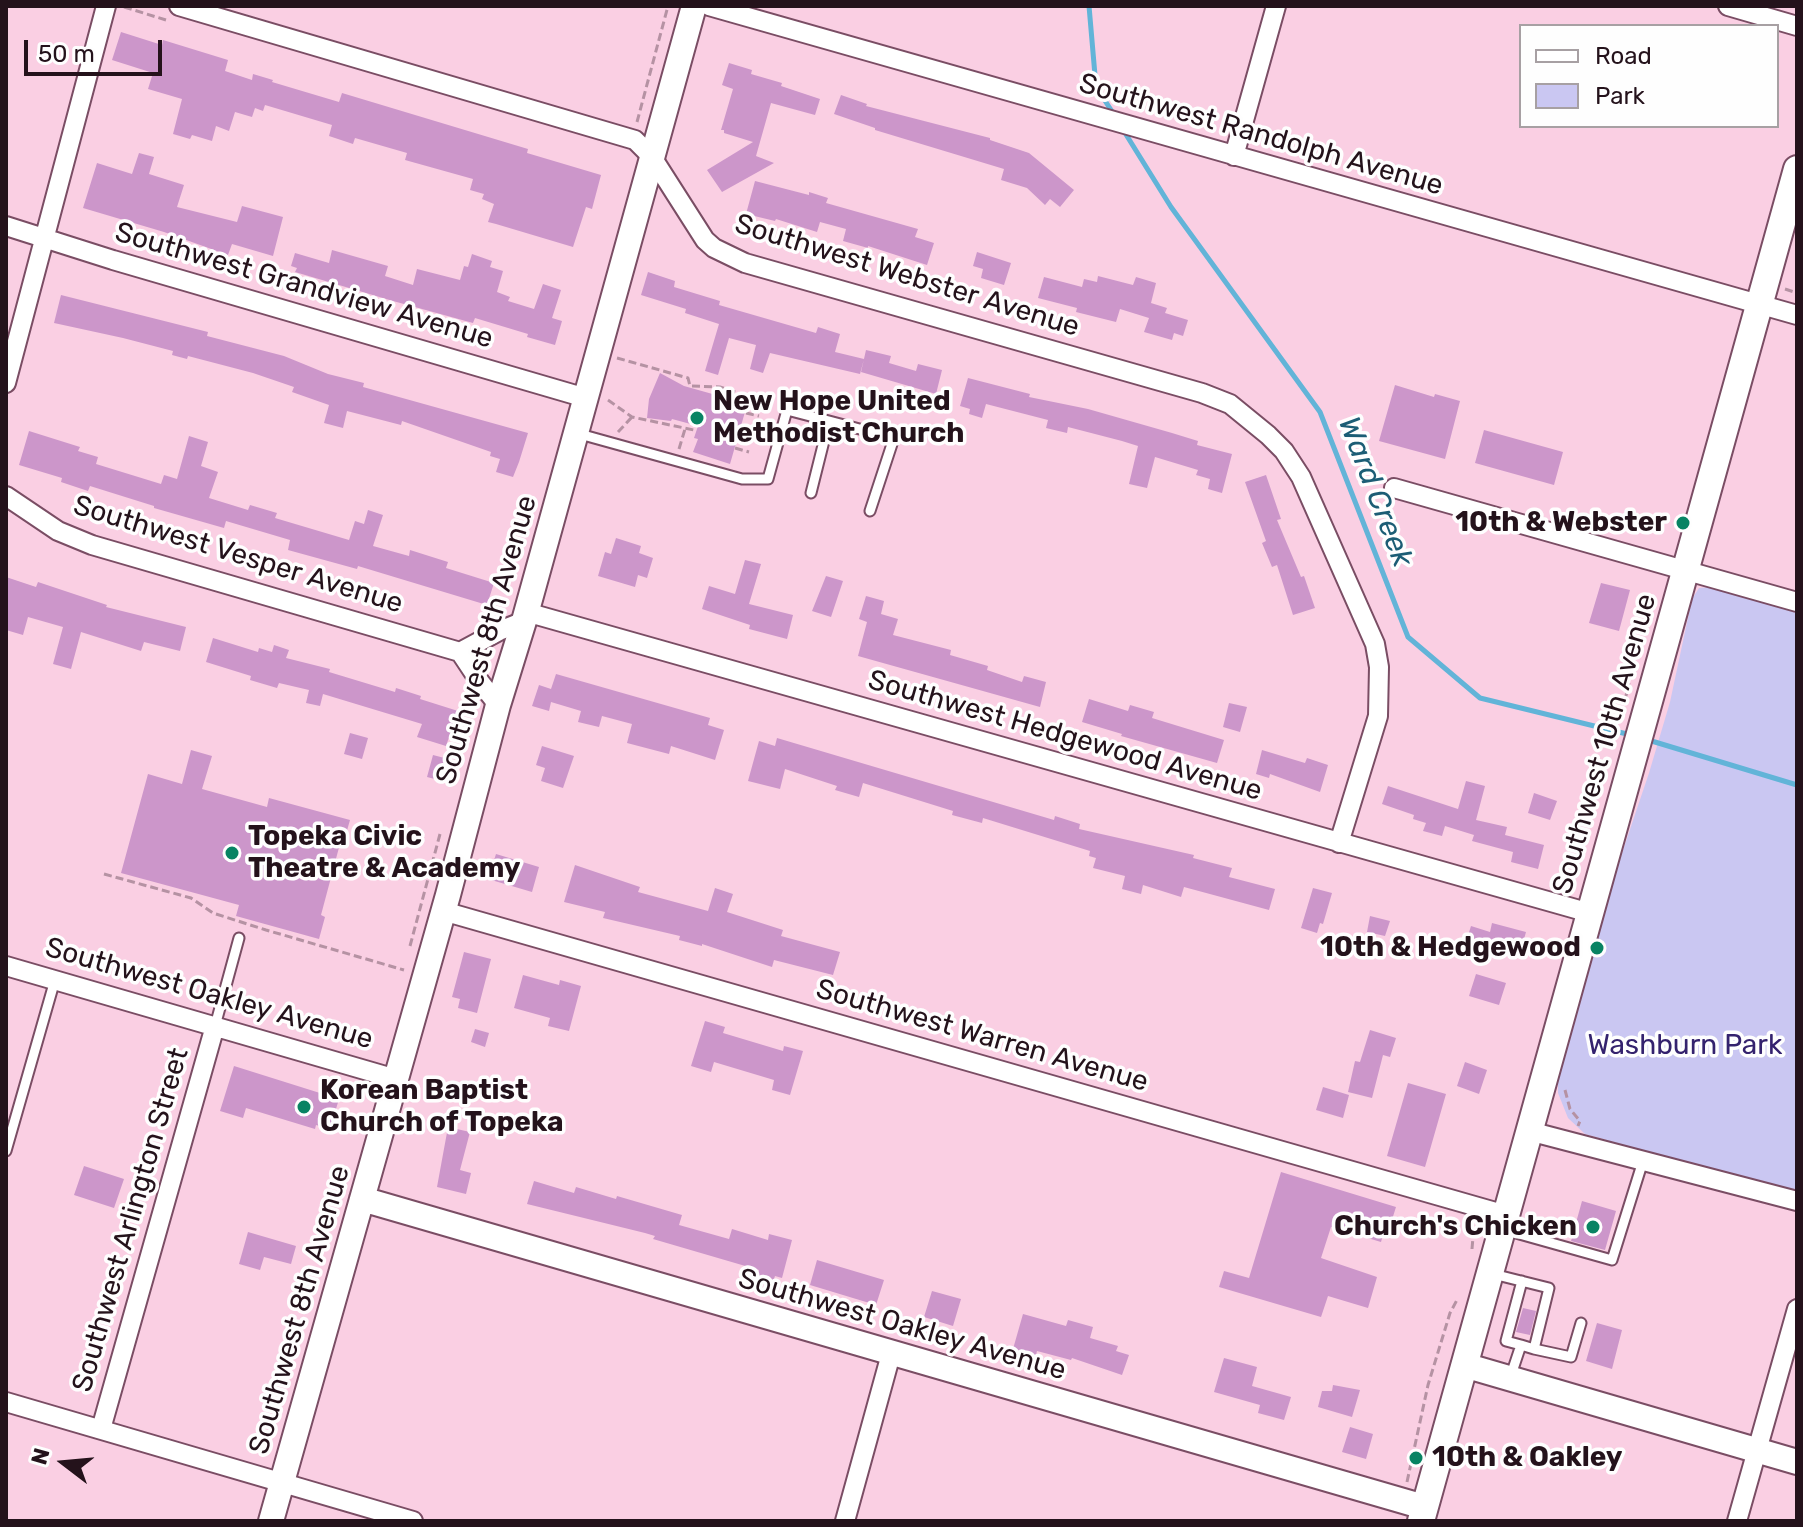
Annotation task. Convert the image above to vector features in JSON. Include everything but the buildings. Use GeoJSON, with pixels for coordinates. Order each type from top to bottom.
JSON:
{"type":"FeatureCollection","features":[{"type":"Feature","properties":{"kind":"main road","name":"Southwest 10th Avenue"},"geometry":{"type":"LineString","coordinates":[[1415,1510],[1464,1365],[1797,169]]}},
{"type":"Feature","properties":{"kind":"street"},"geometry":{"type":"LineString","coordinates":[[6,383],[106,6]]}},
{"type":"Feature","properties":{"kind":"street","name":"Southwest Webster Avenue"},"geometry":{"type":"LineString","coordinates":[[179,6],[635,140],[652,157],[705,240],[745,263],[1202,393],[1230,404],[1284,451],[1301,477],[1375,644],[1379,667],[1378,716],[1339,843]]}},
{"type":"Feature","properties":{"kind":"street","name":"Southwest 8th Avenue"},"geometry":{"type":"LineString","coordinates":[[271,1521],[498,705],[576,433],[593,396],[652,157],[694,6]]}},
{"type":"Feature","properties":{"kind":"street","name":"Southwest Randolph Avenue"},"geometry":{"type":"LineString","coordinates":[[709,6],[1797,315]]}},
{"type":"Feature","properties":{"kind":"street"},"geometry":{"type":"LineString","coordinates":[[1234,156],[1276,6]]}},
{"type":"Feature","properties":{"kind":"street"},"geometry":{"type":"LineString","coordinates":[[1728,6],[1797,26]]}},
{"type":"Feature","properties":{"kind":"street","name":"Southwest Grandview Avenue"},"geometry":{"type":"LineString","coordinates":[[6,226],[593,396]]}},
{"type":"Feature","properties":{"kind":"street"},"geometry":{"type":"LineString","coordinates":[[1394,488],[1797,602]]}},
{"type":"Feature","properties":{"kind":"street","name":"Southwest Vesper Avenue"},"geometry":{"type":"LineString","coordinates":[[6,496],[58,531],[92,545],[460,652]]}},
{"type":"Feature","properties":{"kind":"street"},"geometry":{"type":"LineString","coordinates":[[498,705],[460,652],[525,616]]}},
{"type":"Feature","properties":{"kind":"street","name":"Southwest Hedgewood Avenue"},"geometry":{"type":"LineString","coordinates":[[525,616],[1590,913]]}},
{"type":"Feature","properties":{"kind":"street","name":"Southwest Warren Avenue"},"geometry":{"type":"LineString","coordinates":[[443,911],[1480,1208],[1504,1222]]}},
{"type":"Feature","properties":{"kind":"street","name":"Southwest Oakley Avenue"},"geometry":{"type":"LineString","coordinates":[[6,966],[396,1079]]}},
{"type":"Feature","properties":{"kind":"street","name":"Southwest Arlington Street"},"geometry":{"type":"LineString","coordinates":[[101,1429],[215,1026]]}},
{"type":"Feature","properties":{"kind":"street"},"geometry":{"type":"LineString","coordinates":[[1529,1131],[1797,1201]]}},
{"type":"Feature","properties":{"kind":"street","name":"Southwest Oakley Avenue"},"geometry":{"type":"LineString","coordinates":[[362,1199],[1415,1510]]}},
{"type":"Feature","properties":{"kind":"street"},"geometry":{"type":"LineString","coordinates":[[1737,1521],[1797,1309]]}},
{"type":"Feature","properties":{"kind":"street"},"geometry":{"type":"LineString","coordinates":[[845,1521],[891,1354]]}},
{"type":"Feature","properties":{"kind":"street"},"geometry":{"type":"LineString","coordinates":[[1464,1365],[1797,1462]]}},
{"type":"Feature","properties":{"kind":"street"},"geometry":{"type":"LineString","coordinates":[[6,1402],[413,1521]]}},
{"type":"Feature","properties":{"kind":"lane"},"geometry":{"type":"LineString","coordinates":[[576,433],[742,479],[768,479],[787,410],[894,438],[870,511]]}},
{"type":"Feature","properties":{"kind":"lane"},"geometry":{"type":"LineString","coordinates":[[811,493],[829,421]]}},
{"type":"Feature","properties":{"kind":"lane"},"geometry":{"type":"LineString","coordinates":[[215,1026],[239,938]]}},
{"type":"Feature","properties":{"kind":"lane"},"geometry":{"type":"LineString","coordinates":[[6,1151],[55,980]]}},
{"type":"Feature","properties":{"kind":"lane"},"geometry":{"type":"LineString","coordinates":[[1504,1222],[1612,1260],[1643,1161]]}},
{"type":"Feature","properties":{"kind":"lane"},"geometry":{"type":"LineString","coordinates":[[1490,1273],[1549,1288],[1534,1349]]}},
{"type":"Feature","properties":{"kind":"lane"},"geometry":{"type":"LineString","coordinates":[[1522,1281],[1506,1341],[1571,1357],[1581,1323]]}},
{"type":"Feature","properties":{"kind":"lane"},"geometry":{"type":"LineString","coordinates":[[1509,1378],[1521,1345]]}},
{"type":"Feature","properties":{"kind":"path"},"geometry":{"type":"LineString","coordinates":[[637,122],[668,6]]}},
{"type":"Feature","properties":{"kind":"path"},"geometry":{"type":"LineString","coordinates":[[611,356],[688,378],[690,386],[720,387],[763,401]]}},
{"type":"Feature","properties":{"kind":"path"},"geometry":{"type":"LineString","coordinates":[[593,396],[632,417],[694,430]]}},
{"type":"Feature","properties":{"kind":"path"},"geometry":{"type":"LineString","coordinates":[[746,413],[759,416]]}},
{"type":"Feature","properties":{"kind":"path"},"geometry":{"type":"LineString","coordinates":[[611,442],[621,426],[632,417]]}},
{"type":"Feature","properties":{"kind":"path"},"geometry":{"type":"LineString","coordinates":[[676,460],[685,428]]}},
{"type":"Feature","properties":{"kind":"path"},"geometry":{"type":"LineString","coordinates":[[735,448],[749,452]]}},
{"type":"Feature","properties":{"kind":"path"},"geometry":{"type":"LineString","coordinates":[[104,874],[191,898],[213,913],[253,926],[404,970]]}},
{"type":"Feature","properties":{"kind":"path"},"geometry":{"type":"LineString","coordinates":[[1472,1253],[1472,1229],[1480,1208]]}},
{"type":"Feature","properties":{"kind":"path"},"geometry":{"type":"LineString","coordinates":[[1415,1510],[1410,1470],[1428,1385],[1450,1313],[1465,1287]]}},
{"type":"Feature","properties":{"kind":"green space","name":"Washburn Park"},"geometry":{"type":"Polygon","coordinates":[[[1712,587],[1797,613],[1797,1195],[1585,1134],[1568,1118],[1558,1093],[1558,1079],[1619,862],[1670,702],[1692,599],[1699,588],[1712,587]]]}},
{"type":"Feature","properties":{"kind":"waterway","name":"Ward Creek"},"geometry":{"type":"LineString","coordinates":[[1089,6],[1096,87],[1115,116]]}},
{"type":"Feature","properties":{"kind":"waterway","name":"Ward Creek"},"geometry":{"type":"LineString","coordinates":[[1122,128],[1171,207],[1320,412],[1408,637],[1480,698],[1631,735]]}},
{"type":"Feature","properties":{"kind":"waterway","name":"Ward Creek"},"geometry":{"type":"LineString","coordinates":[[1645,739],[1797,785]]}},
{"type":"Feature","properties":{"kind":"place","name":"New Hope United Methodist Church"},"geometry":{"type":"Point","coordinates":[697,418]}},
{"type":"Feature","properties":{"kind":"place","name":"10th & Webster"},"geometry":{"type":"Point","coordinates":[1683,523]}},
{"type":"Feature","properties":{"kind":"place","name":"Topeka Civic Theatre & Academy"},"geometry":{"type":"Point","coordinates":[232,853]}},
{"type":"Feature","properties":{"kind":"place","name":"10th & Hedgewood"},"geometry":{"type":"Point","coordinates":[1597,948]}},
{"type":"Feature","properties":{"kind":"place","name":"Korean Baptist Church of Topeka"},"geometry":{"type":"Point","coordinates":[304,1107]}},
{"type":"Feature","properties":{"kind":"place","name":"Church's Chicken"},"geometry":{"type":"Point","coordinates":[1593,1227]}},
{"type":"Feature","properties":{"kind":"place","name":"10th & Oakley"},"geometry":{"type":"Point","coordinates":[1416,1458]}}]}
